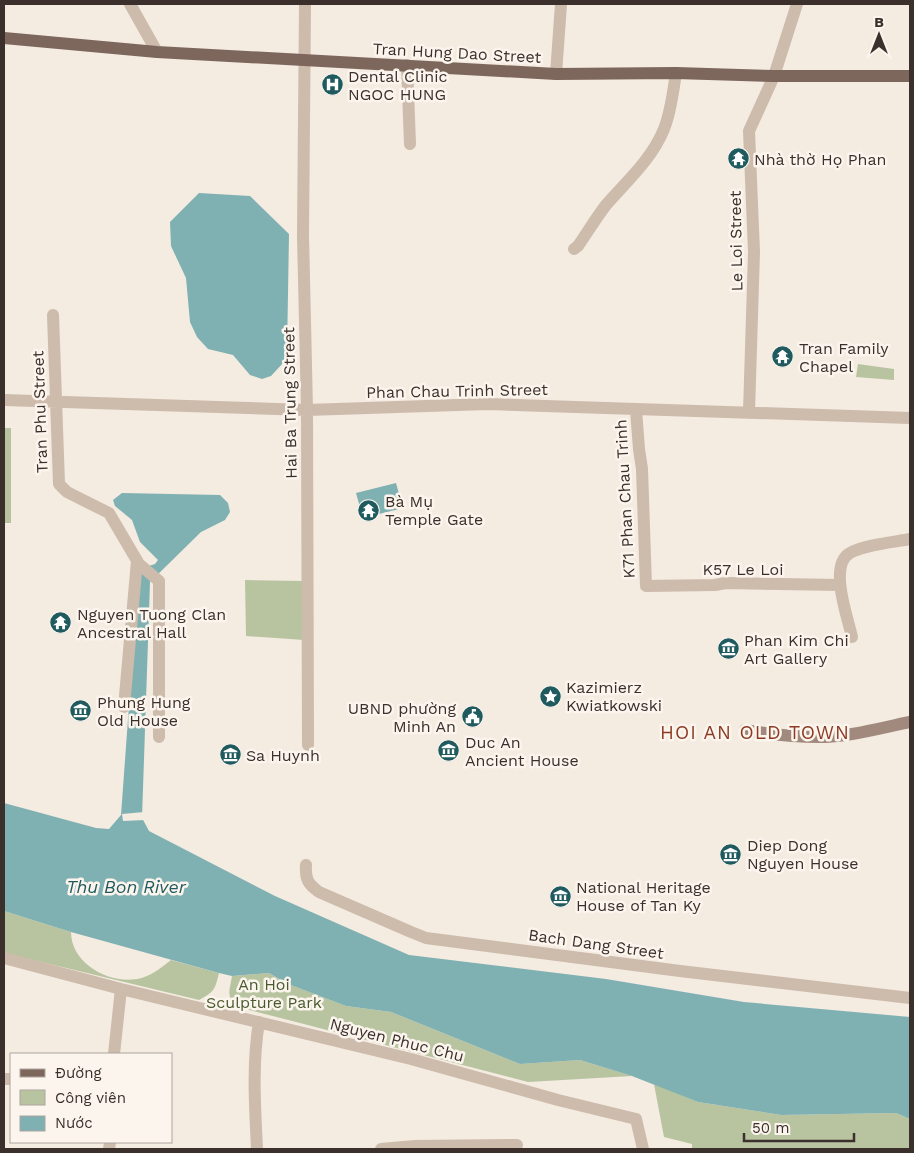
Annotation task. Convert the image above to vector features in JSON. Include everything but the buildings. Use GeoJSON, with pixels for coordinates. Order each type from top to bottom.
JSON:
{"type":"FeatureCollection","features":[{"type":"Feature","properties":{"kind":"main road","name":"Tran Hung Dao Street"},"geometry":{"type":"LineString","coordinates":[[4,38],[157,52],[556,74],[910,76]]}},
{"type":"Feature","properties":{"kind":"main road"},"geometry":{"type":"LineString","coordinates":[[745,730],[772,735],[820,737],[863,732],[910,722]]}},
{"type":"Feature","properties":{"kind":"street"},"geometry":{"type":"LineString","coordinates":[[130,4],[157,52]]}},
{"type":"Feature","properties":{"kind":"street","name":"Hai Ba Trung Street"},"geometry":{"type":"LineString","coordinates":[[305,4],[303,235],[307,410],[308,745]]}},
{"type":"Feature","properties":{"kind":"street"},"geometry":{"type":"LineString","coordinates":[[556,74],[561,4]]}},
{"type":"Feature","properties":{"kind":"street","name":"Le Loi Street"},"geometry":{"type":"LineString","coordinates":[[749,412],[754,252],[749,131],[774,76],[796,4]]}},
{"type":"Feature","properties":{"kind":"street"},"geometry":{"type":"LineString","coordinates":[[406,66],[410,144]]}},
{"type":"Feature","properties":{"kind":"street"},"geometry":{"type":"LineString","coordinates":[[574,249],[605,207],[642,165],[658,142],[665,128],[671,108],[676,74]]}},
{"type":"Feature","properties":{"kind":"street","name":"Tran Phu Street"},"geometry":{"type":"LineString","coordinates":[[53,315],[59,484],[67,492],[109,513],[138,562]]}},
{"type":"Feature","properties":{"kind":"street","name":"Phan Chau Trinh Street"},"geometry":{"type":"LineString","coordinates":[[4,400],[307,410],[488,404],[910,418]]}},
{"type":"Feature","properties":{"kind":"street","name":"K71 Phan Chau Trinh"},"geometry":{"type":"LineString","coordinates":[[636,410],[642,469],[646,586]]}},
{"type":"Feature","properties":{"kind":"street"},"geometry":{"type":"LineString","coordinates":[[852,637],[840,585],[840,567],[848,553],[910,538]]}},
{"type":"Feature","properties":{"kind":"street"},"geometry":{"type":"LineString","coordinates":[[138,562],[159,582],[159,737]]}},
{"type":"Feature","properties":{"kind":"street"},"geometry":{"type":"LineString","coordinates":[[124,707],[138,562]]}},
{"type":"Feature","properties":{"kind":"street","name":"K57 Le Loi"},"geometry":{"type":"LineString","coordinates":[[646,586],[715,585],[726,583],[840,585]]}},
{"type":"Feature","properties":{"kind":"street","name":"Bach Dang Street"},"geometry":{"type":"LineString","coordinates":[[306,865],[305,877],[310,885],[319,892],[426,938],[680,972],[910,998]]}},
{"type":"Feature","properties":{"kind":"street","name":"Nguyen Phuc Chu"},"geometry":{"type":"LineString","coordinates":[[4,958],[121,989],[410,1059],[558,1100],[636,1119],[643,1149]]}},
{"type":"Feature","properties":{"kind":"street"},"geometry":{"type":"LineString","coordinates":[[114,1053],[121,989]]}},
{"type":"Feature","properties":{"kind":"street"},"geometry":{"type":"LineString","coordinates":[[257,1149],[254,1087],[255,1044],[259,1022]]}},
{"type":"Feature","properties":{"kind":"street"},"geometry":{"type":"LineString","coordinates":[[381,1149],[416,1146],[517,1145]]}},
{"type":"Feature","properties":{"kind":"green space"},"geometry":{"type":"Polygon","coordinates":[[[858,364],[894,369],[894,380],[856,377],[858,364]]]}},
{"type":"Feature","properties":{"kind":"green space"},"geometry":{"type":"Polygon","coordinates":[[[4,428],[11,428],[11,523],[4,523],[4,428]]]}},
{"type":"Feature","properties":{"kind":"green space"},"geometry":{"type":"Polygon","coordinates":[[[245,580],[303,581],[304,640],[246,636],[245,580]]]}},
{"type":"Feature","properties":{"kind":"green space","name":"An Hoi Sculpture Park"},"geometry":{"type":"Polygon","coordinates":[[[4,911],[71,932],[77,953],[84,962],[93,969],[114,978],[126,980],[142,978],[171,960],[219,973],[216,983],[208,995],[199,1000],[4,953],[4,911]]]}},
{"type":"Feature","properties":{"kind":"green space","name":"An Hoi Sculpture Park"},"geometry":{"type":"Polygon","coordinates":[[[269,973],[288,984],[346,1006],[391,1012],[520,1064],[580,1060],[632,1076],[528,1082],[238,1007],[234,1003],[229,993],[232,976],[269,973]]]}},
{"type":"Feature","properties":{"kind":"green space"},"geometry":{"type":"Polygon","coordinates":[[[654,1084],[698,1102],[781,1115],[896,1113],[910,1119],[910,1149],[692,1149],[692,1144],[664,1137],[654,1084]]]}},
{"type":"Feature","properties":{"kind":"water"},"geometry":{"type":"Polygon","coordinates":[[[199,193],[250,196],[289,234],[287,353],[283,363],[271,376],[262,379],[250,375],[233,355],[208,349],[197,337],[190,322],[186,278],[171,246],[170,222],[199,193]]]}},
{"type":"Feature","properties":{"kind":"water"},"geometry":{"type":"Polygon","coordinates":[[[396,483],[403,508],[363,518],[356,493],[396,483]]]}},
{"type":"Feature","properties":{"kind":"water","name":"Thu Bon River"},"geometry":{"type":"Polygon","coordinates":[[[122,493],[220,495],[228,503],[230,512],[225,520],[201,532],[150,582],[142,818],[149,831],[275,896],[409,955],[606,979],[744,1002],[910,1017],[910,1119],[896,1113],[781,1115],[698,1102],[632,1076],[580,1060],[520,1064],[391,1012],[346,1006],[288,984],[269,973],[232,976],[219,973],[71,932],[4,911],[4,803],[96,828],[109,829],[121,815],[139,569],[155,564],[158,560],[140,542],[132,520],[115,506],[113,500],[122,493]]]}},
{"type":"Feature","properties":{"kind":"pier"},"geometry":{"type":"Polygon","coordinates":[[[144,812],[145,820],[123,821],[122,814],[144,812]]]}},
{"type":"Feature","properties":{"kind":"place","name":"Dental Clinic NGOC HUNG"},"geometry":{"type":"Point","coordinates":[332,85]}},
{"type":"Feature","properties":{"kind":"place","name":"Nhà thờ Họ Phan"},"geometry":{"type":"Point","coordinates":[738,159]}},
{"type":"Feature","properties":{"kind":"place","name":"Tran Family Chapel"},"geometry":{"type":"Point","coordinates":[783,357]}},
{"type":"Feature","properties":{"kind":"place","name":"Bà Mụ Temple Gate"},"geometry":{"type":"Point","coordinates":[369,510]}},
{"type":"Feature","properties":{"kind":"place","name":"Nguyen Tuong Clan Ancestral Hall"},"geometry":{"type":"Point","coordinates":[61,623]}},
{"type":"Feature","properties":{"kind":"place","name":"Phan Kim Chi Art Gallery"},"geometry":{"type":"Point","coordinates":[728,649]}},
{"type":"Feature","properties":{"kind":"place","name":"Kazimierz Kwiatkowski"},"geometry":{"type":"Point","coordinates":[550,696]}},
{"type":"Feature","properties":{"kind":"place","name":"Phung Hung Old House"},"geometry":{"type":"Point","coordinates":[81,711]}},
{"type":"Feature","properties":{"kind":"place","name":"UBND phường Minh An"},"geometry":{"type":"Point","coordinates":[472,717]}},
{"type":"Feature","properties":{"kind":"place","name":"Duc An Ancient House"},"geometry":{"type":"Point","coordinates":[449,751]}},
{"type":"Feature","properties":{"kind":"place","name":"Sa Huynh"},"geometry":{"type":"Point","coordinates":[230,755]}},
{"type":"Feature","properties":{"kind":"place","name":"Diep Dong Nguyen House"},"geometry":{"type":"Point","coordinates":[731,854]}},
{"type":"Feature","properties":{"kind":"place","name":"National Heritage House of Tan Ky"},"geometry":{"type":"Point","coordinates":[560,896]}},
{"type":"Feature","properties":{"kind":"district","name":"HOI AN OLD TOWN"},"geometry":{"type":"Point","coordinates":[755,732]}}]}
